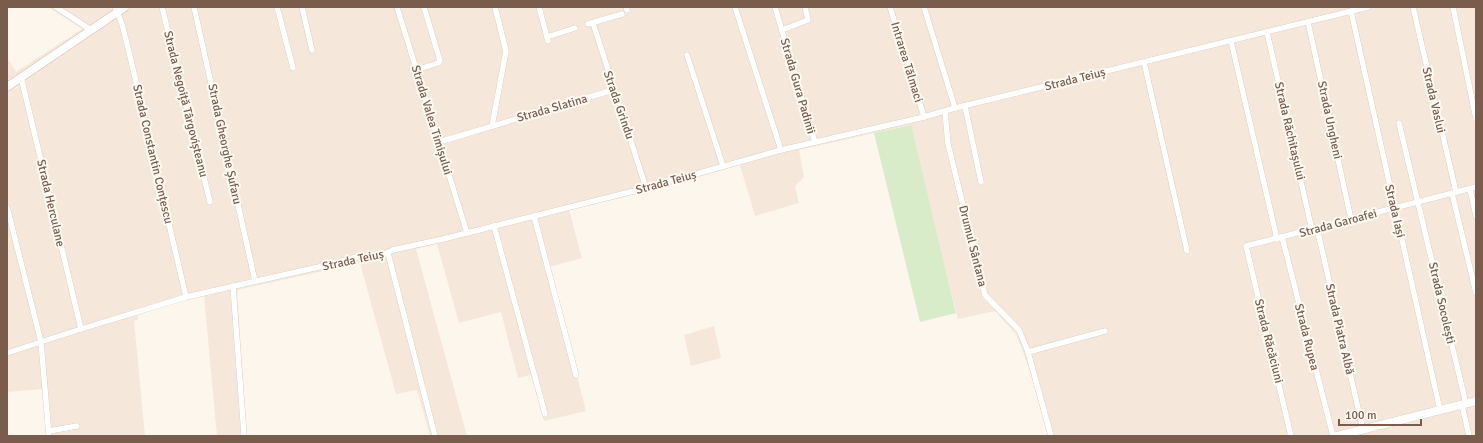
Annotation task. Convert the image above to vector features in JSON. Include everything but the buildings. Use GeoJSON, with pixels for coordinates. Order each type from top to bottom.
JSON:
{"type":"FeatureCollection","features":[{"type":"Feature","properties":{"kind":"main road"},"geometry":{"type":"LineString","coordinates":[[7,87],[91,30],[116,10],[125,7]]}},
{"type":"Feature","properties":{"kind":"main road"},"geometry":{"type":"LineString","coordinates":[[1337,436],[1476,401]]}},
{"type":"Feature","properties":{"kind":"street"},"geometry":{"type":"LineString","coordinates":[[56,7],[91,30]]}},
{"type":"Feature","properties":{"kind":"street","name":"Strada Negoiță Târgovișteanu"},"geometry":{"type":"LineString","coordinates":[[162,7],[178,66],[210,202]]}},
{"type":"Feature","properties":{"kind":"street","name":"Strada Gheorghe Șufaru"},"geometry":{"type":"LineString","coordinates":[[194,7],[255,281]]}},
{"type":"Feature","properties":{"kind":"street"},"geometry":{"type":"LineString","coordinates":[[277,7],[293,68]]}},
{"type":"Feature","properties":{"kind":"street"},"geometry":{"type":"LineString","coordinates":[[302,7],[312,50]]}},
{"type":"Feature","properties":{"kind":"street","name":"Strada Valea Timișului"},"geometry":{"type":"LineString","coordinates":[[397,7],[467,233]]}},
{"type":"Feature","properties":{"kind":"street"},"geometry":{"type":"LineString","coordinates":[[416,70],[438,63],[440,60],[424,7]]}},
{"type":"Feature","properties":{"kind":"street"},"geometry":{"type":"LineString","coordinates":[[492,126],[506,51],[495,7]]}},
{"type":"Feature","properties":{"kind":"street"},"geometry":{"type":"LineString","coordinates":[[539,7],[548,39],[575,28]]}},
{"type":"Feature","properties":{"kind":"street"},"geometry":{"type":"LineString","coordinates":[[735,7],[781,150]]}},
{"type":"Feature","properties":{"kind":"street","name":"Strada Gura Padinii"},"geometry":{"type":"LineString","coordinates":[[775,7],[815,142]]}},
{"type":"Feature","properties":{"kind":"street","name":"Strada Gura Padinii"},"geometry":{"type":"LineString","coordinates":[[782,30],[808,20],[805,7]]}},
{"type":"Feature","properties":{"kind":"street","name":"Intrarea Tălmaci"},"geometry":{"type":"LineString","coordinates":[[890,7],[924,117]]}},
{"type":"Feature","properties":{"kind":"street"},"geometry":{"type":"LineString","coordinates":[[924,7],[955,108]]}},
{"type":"Feature","properties":{"kind":"street","name":"Strada Teiuș"},"geometry":{"type":"LineString","coordinates":[[7,353],[186,297],[332,264],[356,257],[365,256],[376,258],[402,248],[646,188],[781,150],[945,112],[955,108],[1368,7]]}},
{"type":"Feature","properties":{"kind":"street","name":"Strada Vaslui"},"geometry":{"type":"LineString","coordinates":[[1413,7],[1476,294]]}},
{"type":"Feature","properties":{"kind":"street"},"geometry":{"type":"LineString","coordinates":[[1453,7],[1476,119]]}},
{"type":"Feature","properties":{"kind":"street","name":"Strada Constantin Conțescu"},"geometry":{"type":"LineString","coordinates":[[116,10],[122,24],[130,56],[186,297]]}},
{"type":"Feature","properties":{"kind":"street","name":"Strada Grindu"},"geometry":{"type":"LineString","coordinates":[[625,10],[590,24],[627,128],[646,188]]}},
{"type":"Feature","properties":{"kind":"street","name":"Strada Iași"},"geometry":{"type":"LineString","coordinates":[[1351,11],[1440,410]]}},
{"type":"Feature","properties":{"kind":"street","name":"Strada Ungheni"},"geometry":{"type":"LineString","coordinates":[[1308,22],[1351,219]]}},
{"type":"Feature","properties":{"kind":"street","name":"Strada Răchitașului"},"geometry":{"type":"LineString","coordinates":[[1267,32],[1314,229]]}},
{"type":"Feature","properties":{"kind":"street","name":"Strada Rupea"},"geometry":{"type":"LineString","coordinates":[[1231,41],[1280,238],[1333,436]]}},
{"type":"Feature","properties":{"kind":"street"},"geometry":{"type":"LineString","coordinates":[[687,55],[723,166]]}},
{"type":"Feature","properties":{"kind":"street"},"geometry":{"type":"LineString","coordinates":[[1144,62],[1187,251]]}},
{"type":"Feature","properties":{"kind":"street","name":"Strada Herculane"},"geometry":{"type":"LineString","coordinates":[[21,77],[81,329]]}},
{"type":"Feature","properties":{"kind":"street","name":"Strada Slatina"},"geometry":{"type":"LineString","coordinates":[[439,142],[613,90]]}},
{"type":"Feature","properties":{"kind":"street"},"geometry":{"type":"LineString","coordinates":[[965,106],[981,182]]}},
{"type":"Feature","properties":{"kind":"street","name":"Drumul Sântana"},"geometry":{"type":"LineString","coordinates":[[945,112],[948,144],[985,295],[1019,330],[1028,352],[1051,436]]}},
{"type":"Feature","properties":{"kind":"street","name":"Strada Socolești"},"geometry":{"type":"LineString","coordinates":[[1399,123],[1464,404],[1469,436]]}},
{"type":"Feature","properties":{"kind":"street","name":"Strada Garoafei"},"geometry":{"type":"LineString","coordinates":[[1246,246],[1476,187]]}},
{"type":"Feature","properties":{"kind":"street"},"geometry":{"type":"LineString","coordinates":[[1470,189],[1476,216]]}},
{"type":"Feature","properties":{"kind":"street"},"geometry":{"type":"LineString","coordinates":[[7,207],[41,342],[49,434],[77,426]]}},
{"type":"Feature","properties":{"kind":"street"},"geometry":{"type":"LineString","coordinates":[[534,216],[576,375]]}},
{"type":"Feature","properties":{"kind":"street"},"geometry":{"type":"LineString","coordinates":[[494,226],[545,414]]}},
{"type":"Feature","properties":{"kind":"street","name":"Strada Piatra Albă"},"geometry":{"type":"LineString","coordinates":[[1314,229],[1363,430]]}},
{"type":"Feature","properties":{"kind":"street","name":"Strada Răcăciuni"},"geometry":{"type":"LineString","coordinates":[[1246,246],[1292,436]]}},
{"type":"Feature","properties":{"kind":"street"},"geometry":{"type":"LineString","coordinates":[[388,253],[435,436]]}},
{"type":"Feature","properties":{"kind":"street"},"geometry":{"type":"LineString","coordinates":[[233,286],[244,435]]}},
{"type":"Feature","properties":{"kind":"street"},"geometry":{"type":"LineString","coordinates":[[1028,352],[1105,331]]}},
{"type":"Feature","properties":{"kind":"shaded area"},"geometry":{"type":"Polygon","coordinates":[[[48,7],[1476,7],[1476,436],[1048,436],[1029,368],[1017,336],[995,311],[958,319],[910,125],[799,150],[804,177],[795,186],[799,203],[755,216],[740,165],[650,191],[569,210],[582,258],[549,267],[586,411],[544,421],[531,375],[518,378],[501,312],[459,323],[437,244],[416,249],[467,436],[430,436],[417,390],[396,394],[360,263],[237,290],[247,436],[217,436],[204,296],[186,299],[138,315],[138,320],[134,321],[145,436],[48,436],[44,389],[7,392],[7,57],[16,72],[82,29],[48,7]]]}},
{"type":"Feature","properties":{"kind":"shaded area"},"geometry":{"type":"Polygon","coordinates":[[[714,326],[721,358],[691,366],[684,335],[714,326]]]}},
{"type":"Feature","properties":{"kind":"green space"},"geometry":{"type":"Polygon","coordinates":[[[911,125],[956,313],[920,322],[874,133],[911,125]]]}}]}
